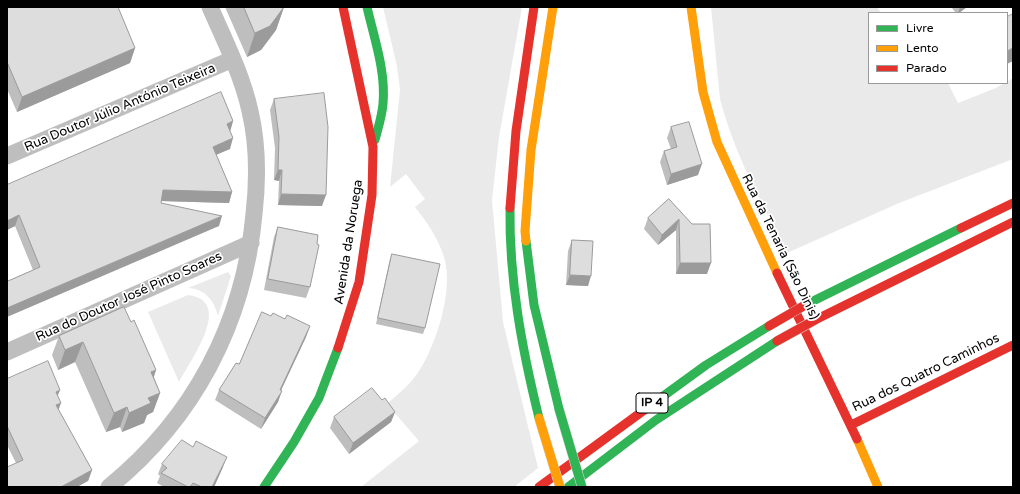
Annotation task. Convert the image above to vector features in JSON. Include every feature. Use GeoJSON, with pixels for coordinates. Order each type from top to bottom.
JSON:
{"type":"FeatureCollection","features":[{"type":"Feature","properties":{"kind":"main road"},"geometry":{"type":"LineString","coordinates":[[343,7],[356,62],[372,147]]}},
{"type":"Feature","properties":{"kind":"main road"},"geometry":{"type":"LineString","coordinates":[[367,7],[380,67],[383,92],[380,121],[372,147]]}},
{"type":"Feature","properties":{"kind":"main road"},"geometry":{"type":"LineString","coordinates":[[534,7],[512,169],[510,247],[520,333],[539,418],[560,487]]}},
{"type":"Feature","properties":{"kind":"main road"},"geometry":{"type":"LineString","coordinates":[[553,7],[531,150],[525,231],[534,305],[559,408],[582,487],[656,420]]}},
{"type":"Feature","properties":{"kind":"main road","name":"Rua da Tenaria (São Dinis)"},"geometry":{"type":"LineString","coordinates":[[691,7],[703,92],[717,142],[750,217],[851,425],[878,487]]}},
{"type":"Feature","properties":{"kind":"main road","name":"Avenida da Noruega"},"geometry":{"type":"LineString","coordinates":[[264,487],[294,442],[319,398],[346,328],[359,282],[369,216],[373,182],[372,147]]}},
{"type":"Feature","properties":{"kind":"main road","name":"IP 4"},"geometry":{"type":"LineString","coordinates":[[539,487],[590,448],[706,365],[769,326],[807,304],[1013,203]]}},
{"type":"Feature","properties":{"kind":"main road","name":"IP 4"},"geometry":{"type":"LineString","coordinates":[[568,487],[656,420],[777,341],[815,320],[1013,222]]}},
{"type":"Feature","properties":{"kind":"main road","name":"Rua dos Quatro Caminhos"},"geometry":{"type":"LineString","coordinates":[[851,425],[1013,345]]}},
{"type":"Feature","properties":{"kind":"street"},"geometry":{"type":"LineString","coordinates":[[109,487],[153,447],[203,377],[225,334],[242,288],[251,243],[257,182],[255,134],[246,98],[233,59],[210,7]]}},
{"type":"Feature","properties":{"kind":"street","name":"Rua Doutor Júlio António Teixeira"},"geometry":{"type":"LineString","coordinates":[[7,156],[233,59]]}},
{"type":"Feature","properties":{"kind":"street","name":"Rua do Doutor José Pinto Soares"},"geometry":{"type":"LineString","coordinates":[[7,352],[251,243]]}},
{"type":"Feature","properties":{"kind":"shaded area"},"geometry":{"type":"Polygon","coordinates":[[[383,7],[522,7],[499,137],[492,200],[503,322],[538,468],[514,487],[361,487],[419,441],[387,404],[412,380],[426,359],[442,316],[447,284],[447,270],[442,250],[432,230],[415,207],[425,199],[406,174],[390,187],[400,90],[397,66],[383,7]]]}},
{"type":"Feature","properties":{"kind":"shaded area"},"geometry":{"type":"Polygon","coordinates":[[[711,7],[877,7],[880,12],[868,12],[868,84],[948,84],[958,103],[1003,84],[1008,84],[1008,81],[1013,78],[1013,159],[899,203],[787,253],[749,178],[733,139],[720,99],[711,7]]]}},
{"type":"Feature","properties":{"kind":"shaded area"},"geometry":{"type":"Polygon","coordinates":[[[228,272],[231,276],[218,316],[214,305],[208,296],[194,289],[188,288],[228,272]]]}},
{"type":"Feature","properties":{"kind":"shaded area"},"geometry":{"type":"Polygon","coordinates":[[[188,295],[202,300],[208,308],[209,320],[199,347],[179,382],[148,312],[188,295]]]}},
{"type":"Feature","properties":{"kind":"building"},"geometry":{"type":"Polygon","coordinates":[[[7,7],[118,7],[135,48],[22,97],[7,62],[7,7]]]}},
{"type":"Feature","properties":{"kind":"building"},"geometry":{"type":"Polygon","coordinates":[[[244,7],[284,7],[270,26],[255,33],[244,7]]]}},
{"type":"Feature","properties":{"kind":"building"},"geometry":{"type":"Polygon","coordinates":[[[1013,14],[1013,48],[1008,50],[1008,16],[1013,14]]]}},
{"type":"Feature","properties":{"kind":"building"},"geometry":{"type":"Polygon","coordinates":[[[221,92],[233,121],[227,124],[233,138],[213,147],[232,192],[163,190],[161,203],[222,216],[7,308],[7,279],[8,281],[40,267],[19,215],[7,221],[7,185],[221,92]]]}},
{"type":"Feature","properties":{"kind":"building"},"geometry":{"type":"Polygon","coordinates":[[[324,93],[328,127],[326,195],[281,194],[282,170],[278,170],[279,137],[274,99],[324,93]]]}},
{"type":"Feature","properties":{"kind":"building"},"geometry":{"type":"Polygon","coordinates":[[[689,122],[702,164],[671,174],[664,151],[677,147],[671,127],[689,122]]]}},
{"type":"Feature","properties":{"kind":"building"},"geometry":{"type":"Polygon","coordinates":[[[669,199],[692,224],[710,224],[711,263],[680,263],[679,219],[662,235],[648,218],[669,199]]]}},
{"type":"Feature","properties":{"kind":"building"},"geometry":{"type":"Polygon","coordinates":[[[278,227],[318,235],[317,244],[319,245],[310,287],[268,279],[278,227]]]}},
{"type":"Feature","properties":{"kind":"building"},"geometry":{"type":"Polygon","coordinates":[[[572,240],[593,241],[591,276],[570,275],[572,240]]]}},
{"type":"Feature","properties":{"kind":"building"},"geometry":{"type":"Polygon","coordinates":[[[392,254],[440,264],[425,328],[378,318],[392,254]]]}},
{"type":"Feature","properties":{"kind":"building"},"geometry":{"type":"Polygon","coordinates":[[[124,307],[131,322],[134,320],[156,370],[151,372],[160,393],[148,398],[151,403],[129,413],[127,407],[114,413],[83,342],[65,350],[59,336],[124,307]]]}},
{"type":"Feature","properties":{"kind":"building"},"geometry":{"type":"Polygon","coordinates":[[[262,312],[271,316],[273,313],[285,319],[287,315],[310,326],[280,390],[282,391],[265,418],[219,390],[236,363],[239,364],[262,312]]]}},
{"type":"Feature","properties":{"kind":"building"},"geometry":{"type":"Polygon","coordinates":[[[48,361],[60,390],[56,392],[61,403],[56,405],[92,470],[61,487],[7,487],[7,467],[23,460],[7,426],[7,379],[48,361]]]}},
{"type":"Feature","properties":{"kind":"building"},"geometry":{"type":"Polygon","coordinates":[[[372,388],[382,400],[385,398],[395,412],[353,443],[334,417],[372,388]]]}},
{"type":"Feature","properties":{"kind":"building"},"geometry":{"type":"Polygon","coordinates":[[[182,440],[193,447],[196,441],[227,457],[212,487],[202,487],[193,483],[190,487],[188,487],[161,473],[167,468],[162,464],[182,440]]]}},
{"type":"Feature","properties":{"kind":"traffic: fast"},"geometry":{"type":"LineString","coordinates":[[367,7],[379,55],[383,79],[381,118],[375,140]]}},
{"type":"Feature","properties":{"kind":"traffic: fast"},"geometry":{"type":"LineString","coordinates":[[510,208],[510,235],[514,288],[522,340],[539,418]]}},
{"type":"Feature","properties":{"kind":"traffic: fast"},"geometry":{"type":"LineString","coordinates":[[807,304],[961,228]]}},
{"type":"Feature","properties":{"kind":"traffic: fast"},"geometry":{"type":"LineString","coordinates":[[526,241],[534,305],[559,409]]}},
{"type":"Feature","properties":{"kind":"traffic: fast"},"geometry":{"type":"LineString","coordinates":[[662,397],[706,365],[769,326]]}},
{"type":"Feature","properties":{"kind":"traffic: fast"},"geometry":{"type":"LineString","coordinates":[[568,487],[656,420],[777,341]]}},
{"type":"Feature","properties":{"kind":"traffic: fast"},"geometry":{"type":"LineString","coordinates":[[264,487],[294,442],[319,398],[338,348]]}},
{"type":"Feature","properties":{"kind":"traffic: fast"},"geometry":{"type":"LineString","coordinates":[[559,409],[582,487]]}},
{"type":"Feature","properties":{"kind":"traffic: slow"},"geometry":{"type":"LineString","coordinates":[[526,241],[525,231],[531,150],[553,7]]}},
{"type":"Feature","properties":{"kind":"traffic: slow"},"geometry":{"type":"LineString","coordinates":[[691,7],[703,92],[717,142],[777,273]]}},
{"type":"Feature","properties":{"kind":"traffic: slow"},"geometry":{"type":"LineString","coordinates":[[539,418],[560,487]]}},
{"type":"Feature","properties":{"kind":"traffic: slow"},"geometry":{"type":"LineString","coordinates":[[857,439],[878,487]]}},
{"type":"Feature","properties":{"kind":"traffic: jam"},"geometry":{"type":"LineString","coordinates":[[338,348],[359,282],[372,195],[373,147],[343,7]]}},
{"type":"Feature","properties":{"kind":"traffic: jam"},"geometry":{"type":"LineString","coordinates":[[510,208],[516,131],[534,7]]}},
{"type":"Feature","properties":{"kind":"traffic: jam"},"geometry":{"type":"LineString","coordinates":[[961,228],[1013,203]]}},
{"type":"Feature","properties":{"kind":"traffic: jam"},"geometry":{"type":"LineString","coordinates":[[815,320],[1013,222]]}},
{"type":"Feature","properties":{"kind":"traffic: jam"},"geometry":{"type":"LineString","coordinates":[[777,273],[857,439]]}},
{"type":"Feature","properties":{"kind":"traffic: jam"},"geometry":{"type":"LineString","coordinates":[[769,326],[807,304]]}},
{"type":"Feature","properties":{"kind":"traffic: jam"},"geometry":{"type":"LineString","coordinates":[[777,341],[815,320]]}},
{"type":"Feature","properties":{"kind":"traffic: jam"},"geometry":{"type":"LineString","coordinates":[[851,425],[1013,345]]}},
{"type":"Feature","properties":{"kind":"traffic: jam"},"geometry":{"type":"LineString","coordinates":[[539,487],[662,397]]}}]}
